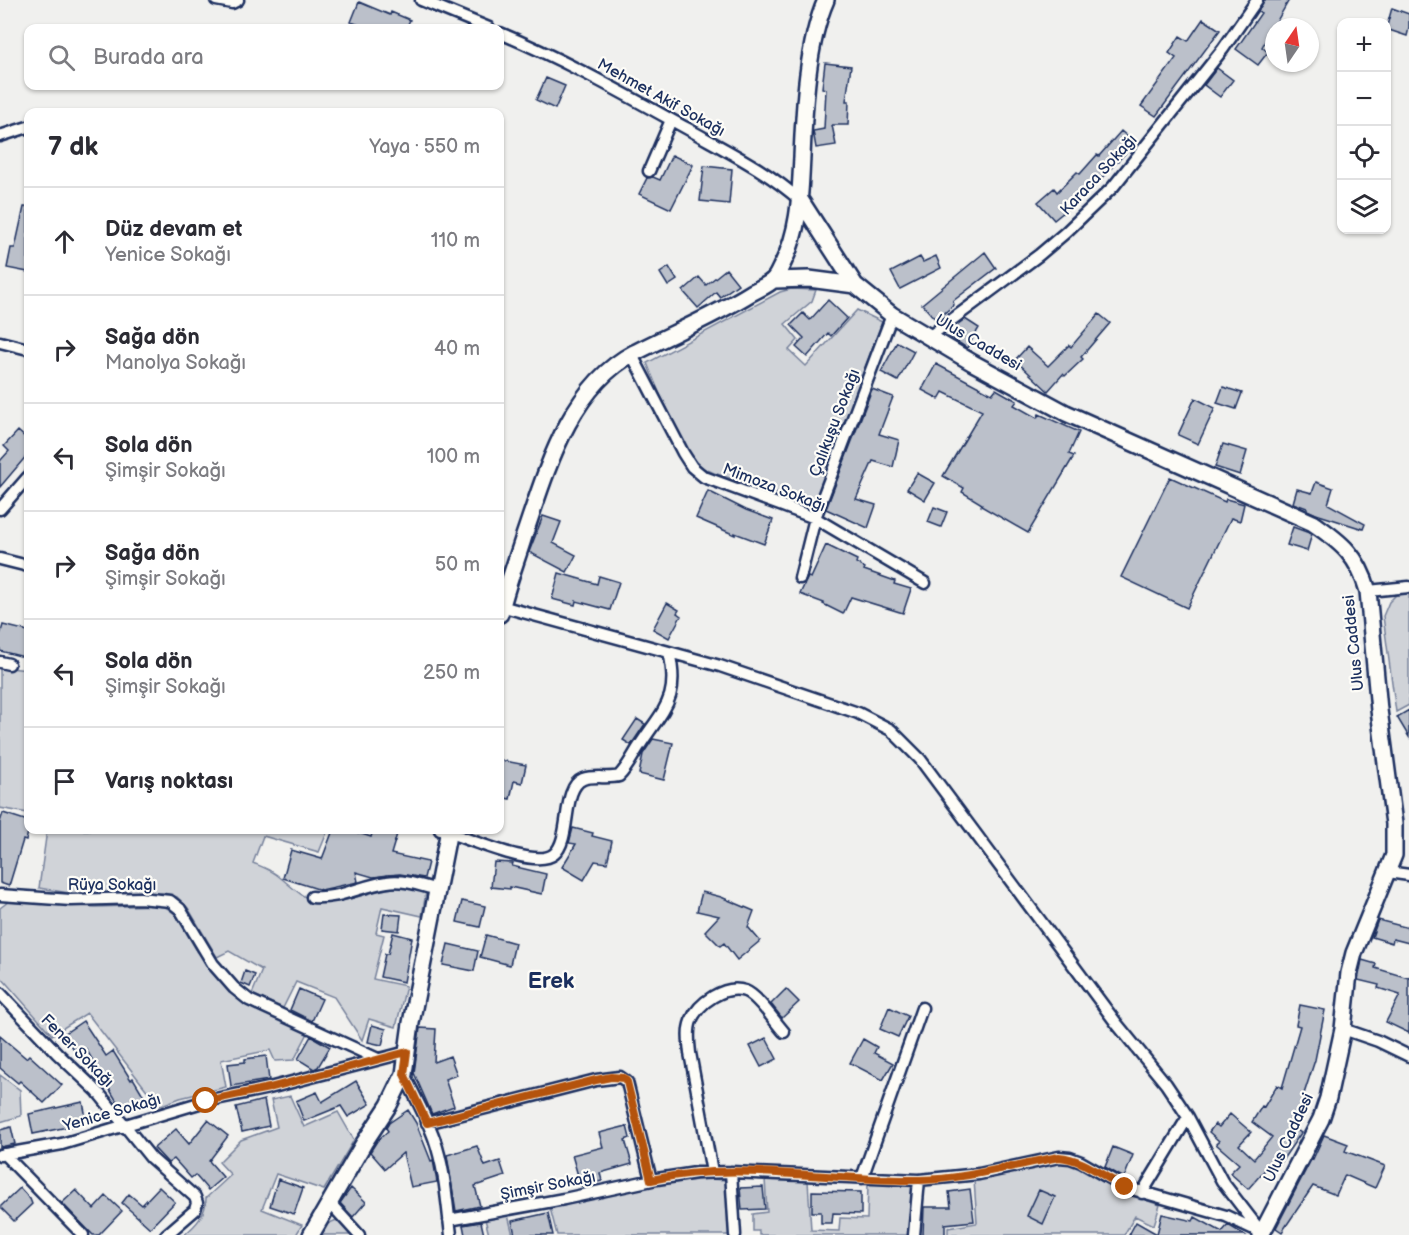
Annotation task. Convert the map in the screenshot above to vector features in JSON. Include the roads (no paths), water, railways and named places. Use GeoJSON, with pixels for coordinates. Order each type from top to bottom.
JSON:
{"type":"FeatureCollection","features":[{"type":"Feature","properties":{"kind":"street"},"geometry":{"type":"LineString","coordinates":[[216,0],[232,3],[238,0]]}},
{"type":"Feature","properties":{"kind":"street"},"geometry":{"type":"LineString","coordinates":[[421,0],[479,24]]}},
{"type":"Feature","properties":{"kind":"street"},"geometry":{"type":"LineString","coordinates":[[774,280],[788,252],[801,201],[806,99],[816,31],[826,0]]}},
{"type":"Feature","properties":{"kind":"street","name":"Karaca Sokağı"},"geometry":{"type":"LineString","coordinates":[[930,336],[1039,255],[1113,187],[1223,50],[1257,0]]}},
{"type":"Feature","properties":{"kind":"street","name":"Mehmet Akif Sokağı"},"geometry":{"type":"LineString","coordinates":[[504,35],[574,66],[671,120],[769,176],[801,201]]}},
{"type":"Feature","properties":{"kind":"street"},"geometry":{"type":"LineString","coordinates":[[649,171],[671,120]]}},
{"type":"Feature","properties":{"kind":"street"},"geometry":{"type":"LineString","coordinates":[[0,136],[24,128]]}},
{"type":"Feature","properties":{"kind":"street","name":"Ulus Caddesi"},"geometry":{"type":"LineString","coordinates":[[801,201],[855,285],[892,315],[1066,413],[1313,524],[1345,547],[1356,560],[1363,574],[1368,591],[1379,710],[1395,824],[1394,855],[1354,953],[1349,973],[1343,1029],[1328,1098],[1321,1119],[1261,1234]]}},
{"type":"Feature","properties":{"kind":"street"},"geometry":{"type":"LineString","coordinates":[[504,598],[529,522],[562,436],[588,393],[615,366],[774,280],[809,279],[855,285]]}},
{"type":"Feature","properties":{"kind":"street","name":"Çalıkuşu Sokağı"},"geometry":{"type":"LineString","coordinates":[[800,578],[815,518],[892,315]]}},
{"type":"Feature","properties":{"kind":"street"},"geometry":{"type":"LineString","coordinates":[[0,342],[24,348]]}},
{"type":"Feature","properties":{"kind":"street","name":"Mimoza Sokağı"},"geometry":{"type":"LineString","coordinates":[[632,355],[683,453],[692,467],[704,477],[815,518],[925,583]]}},
{"type":"Feature","properties":{"kind":"street"},"geometry":{"type":"LineString","coordinates":[[0,508],[24,481]]}},
{"type":"Feature","properties":{"kind":"street"},"geometry":{"type":"LineString","coordinates":[[0,559],[24,566]]}},
{"type":"Feature","properties":{"kind":"street"},"geometry":{"type":"LineString","coordinates":[[1368,591],[1409,587]]}},
{"type":"Feature","properties":{"kind":"street"},"geometry":{"type":"LineString","coordinates":[[504,611],[669,652],[780,686],[858,713],[891,730],[920,759],[947,793],[1117,1024],[1166,1084],[1188,1117],[1222,1180],[1261,1234]]}},
{"type":"Feature","properties":{"kind":"street"},"geometry":{"type":"LineString","coordinates":[[458,834],[525,857],[547,858],[553,855],[561,845],[576,784],[582,779],[619,776],[665,709],[673,686],[673,669],[669,652]]}},
{"type":"Feature","properties":{"kind":"street"},"geometry":{"type":"LineString","coordinates":[[311,1235],[364,1143],[389,1105],[404,1074],[438,890],[445,834]]}},
{"type":"Feature","properties":{"kind":"street"},"geometry":{"type":"LineString","coordinates":[[1388,872],[1409,875]]}},
{"type":"Feature","properties":{"kind":"street"},"geometry":{"type":"LineString","coordinates":[[312,897],[339,896],[393,881],[438,890]]}},
{"type":"Feature","properties":{"kind":"street","name":"Rüya Sokağı"},"geometry":{"type":"LineString","coordinates":[[0,895],[72,900],[140,898],[170,901],[180,909],[213,964],[234,988],[249,1000],[378,1059]]}},
{"type":"Feature","properties":{"kind":"street"},"geometry":{"type":"LineString","coordinates":[[712,1172],[690,1053],[689,1034],[692,1020],[702,1004],[726,991],[737,989],[746,991],[758,1001],[784,1032]]}},
{"type":"Feature","properties":{"kind":"street","name":"Fener Sokağı"},"geometry":{"type":"LineString","coordinates":[[0,993],[97,1091],[151,1158],[195,1197],[197,1203],[195,1210],[166,1235]]}},
{"type":"Feature","properties":{"kind":"street"},"geometry":{"type":"LineString","coordinates":[[862,1178],[922,1008]]}},
{"type":"Feature","properties":{"kind":"street"},"geometry":{"type":"LineString","coordinates":[[1343,1029],[1378,1041],[1409,1056]]}},
{"type":"Feature","properties":{"kind":"street","name":"Yenice Sokağı"},"geometry":{"type":"LineString","coordinates":[[2,1155],[62,1144],[206,1101],[269,1088],[407,1052]]}},
{"type":"Feature","properties":{"kind":"street"},"geometry":{"type":"LineString","coordinates":[[404,1074],[437,1150],[451,1235]]}},
{"type":"Feature","properties":{"kind":"street"},"geometry":{"type":"LineString","coordinates":[[427,1123],[596,1080],[620,1077],[627,1082],[651,1180]]}},
{"type":"Feature","properties":{"kind":"street"},"geometry":{"type":"LineString","coordinates":[[1142,1193],[1188,1117]]}},
{"type":"Feature","properties":{"kind":"street"},"geometry":{"type":"LineString","coordinates":[[2,1155],[83,1235]]}},
{"type":"Feature","properties":{"kind":"street","name":"Şimşir Sokağı"},"geometry":{"type":"LineString","coordinates":[[449,1220],[651,1180],[712,1172],[920,1180],[979,1174],[1059,1157],[1081,1162],[1114,1182],[1142,1193],[1226,1216],[1261,1234]]}},
{"type":"Feature","properties":{"kind":"street"},"geometry":{"type":"LineString","coordinates":[[731,1172],[735,1235]]}},
{"type":"Feature","properties":{"kind":"street"},"geometry":{"type":"LineString","coordinates":[[914,1235],[920,1180]]}},
{"type":"Feature","properties":{"kind":"street"},"geometry":{"type":"LineString","coordinates":[[330,1203],[359,1235]]}},
{"type":"Feature","properties":{"kind":"district","name":"Erek"},"geometry":{"type":"Point","coordinates":[551,981]}}]}
